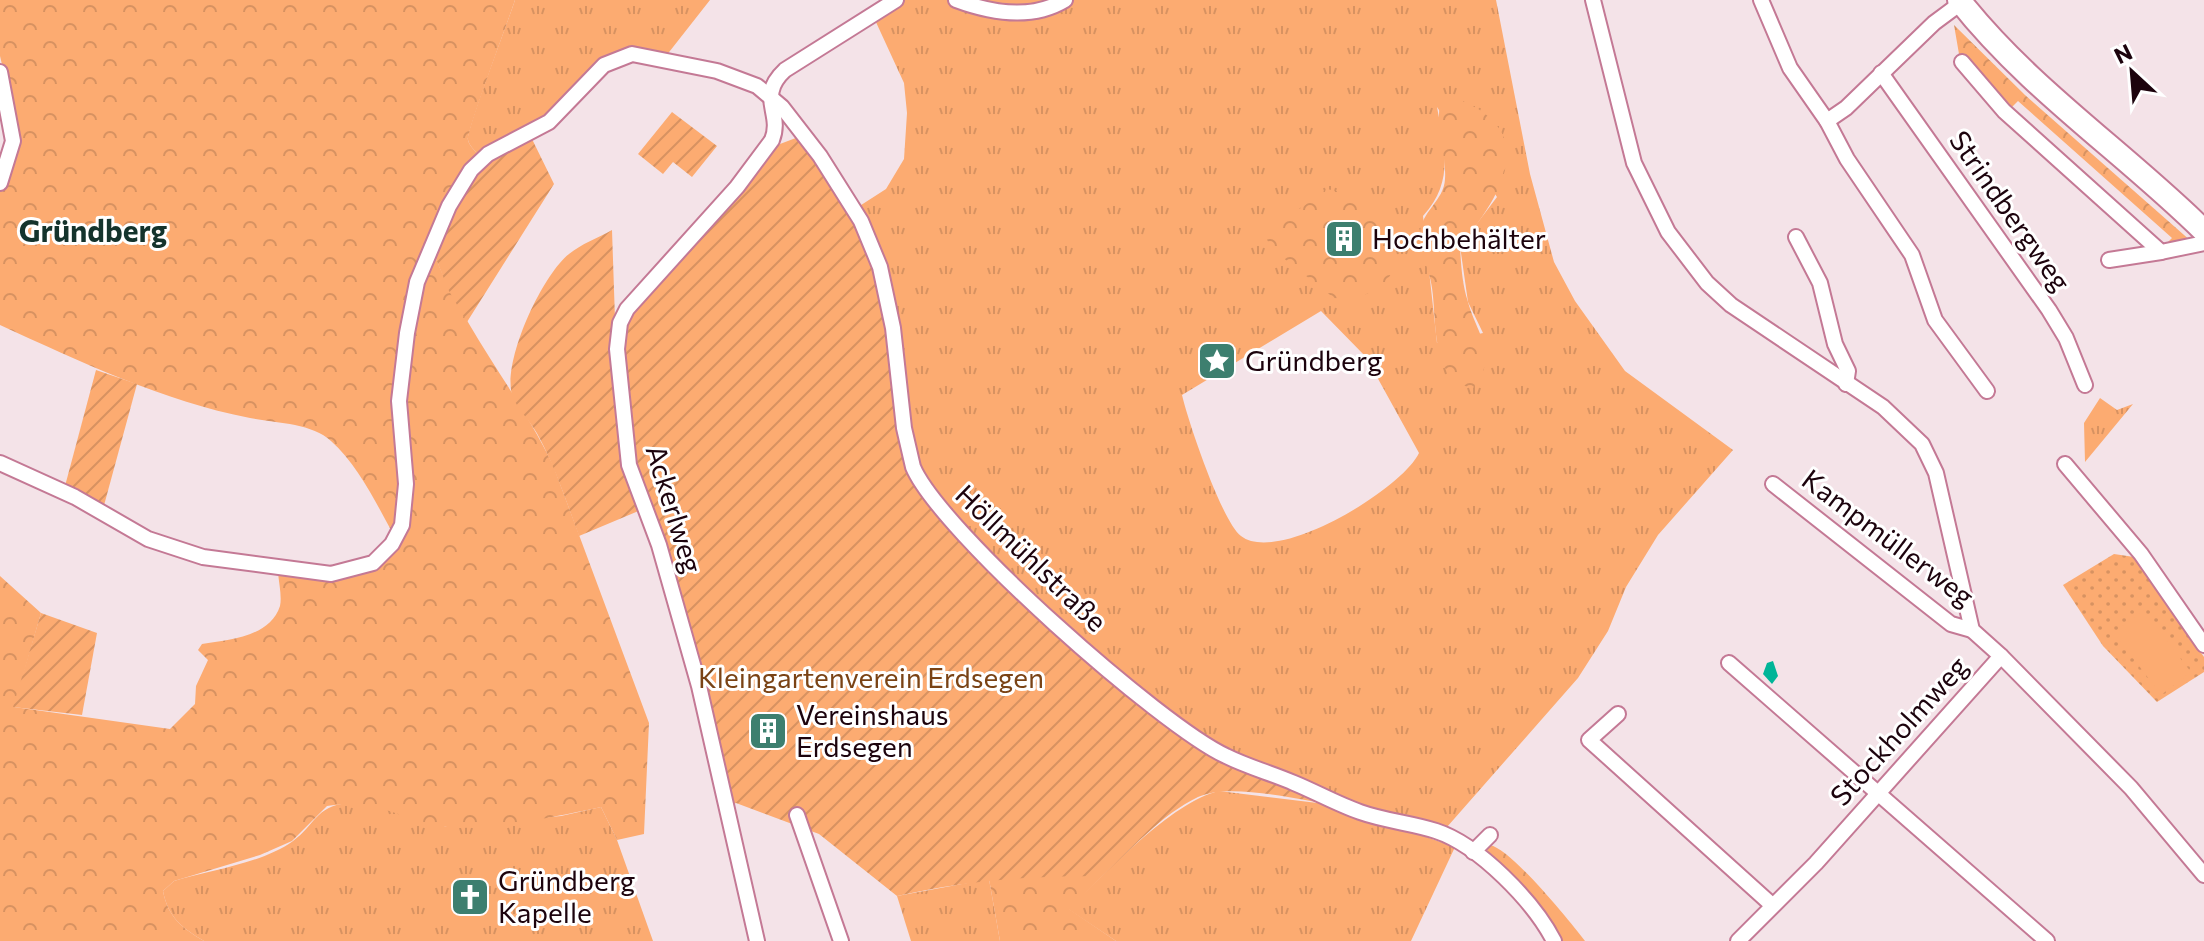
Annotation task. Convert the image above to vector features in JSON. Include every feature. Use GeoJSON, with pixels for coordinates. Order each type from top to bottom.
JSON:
{"type":"FeatureCollection","features":[{"type":"Feature","properties":{"kind":"main road"},"geometry":{"type":"LineString","coordinates":[[1960,1],[2050,95],[2204,231]]}},
{"type":"Feature","properties":{"kind":"street"},"geometry":{"type":"LineString","coordinates":[[772,140],[775,130],[770,94],[775,81],[785,70],[896,0]]}},
{"type":"Feature","properties":{"kind":"street"},"geometry":{"type":"LineString","coordinates":[[956,0],[997,11],[1023,12],[1044,10],[1065,0]]}},
{"type":"Feature","properties":{"kind":"street","name":"Stockholmweg"},"geometry":{"type":"LineString","coordinates":[[1593,0],[1634,163],[1676,245],[1707,283],[1731,305],[1900,421],[1928,453],[1941,489],[1972,630],[2001,656],[1816,863],[1738,941]]}},
{"type":"Feature","properties":{"kind":"street"},"geometry":{"type":"LineString","coordinates":[[1761,0],[1790,68],[1912,255],[1935,320],[1987,391]]}},
{"type":"Feature","properties":{"kind":"street"},"geometry":{"type":"LineString","coordinates":[[1827,121],[1846,108],[1960,1]]}},
{"type":"Feature","properties":{"kind":"street","name":"Höllmühlstraße"},"geometry":{"type":"LineString","coordinates":[[0,463],[75,497],[148,539],[203,557],[316,573],[345,573],[368,566],[392,544],[405,509],[399,401],[417,282],[436,233],[471,170],[488,154],[555,118],[599,70],[620,56],[637,54],[717,71],[770,94],[846,194],[871,242],[888,297],[908,452],[926,492],[953,523],[1050,617],[1179,727],[1210,748],[1361,813],[1444,834],[1473,852],[1518,893],[1554,941]]}},
{"type":"Feature","properties":{"kind":"street"},"geometry":{"type":"LineString","coordinates":[[1962,62],[2004,111],[2161,252]]}},
{"type":"Feature","properties":{"kind":"street"},"geometry":{"type":"LineString","coordinates":[[0,72],[13,141],[0,183]]}},
{"type":"Feature","properties":{"kind":"street","name":"Strindbergweg"},"geometry":{"type":"LineString","coordinates":[[1881,73],[2049,310],[2066,338],[2085,385]]}},
{"type":"Feature","properties":{"kind":"street"},"geometry":{"type":"LineString","coordinates":[[772,140],[799,129]]}},
{"type":"Feature","properties":{"kind":"street","name":"Ackerlweg"},"geometry":{"type":"LineString","coordinates":[[757,941],[699,686],[659,545],[629,465],[617,339],[627,309],[737,187],[772,140]]}},
{"type":"Feature","properties":{"kind":"street"},"geometry":{"type":"LineString","coordinates":[[1796,237],[1820,283],[1835,344],[1848,371],[1846,384]]}},
{"type":"Feature","properties":{"kind":"street"},"geometry":{"type":"LineString","coordinates":[[2109,260],[2204,243]]}},
{"type":"Feature","properties":{"kind":"street"},"geometry":{"type":"LineString","coordinates":[[2065,464],[2141,554],[2204,645]]}},
{"type":"Feature","properties":{"kind":"street","name":"Kampmüllerweg"},"geometry":{"type":"LineString","coordinates":[[1773,484],[1951,624],[1972,630]]}},
{"type":"Feature","properties":{"kind":"street"},"geometry":{"type":"LineString","coordinates":[[2001,656],[2131,788],[2204,875]]}},
{"type":"Feature","properties":{"kind":"street"},"geometry":{"type":"LineString","coordinates":[[1729,663],[2047,941]]}},
{"type":"Feature","properties":{"kind":"street"},"geometry":{"type":"LineString","coordinates":[[1618,714],[1589,740],[1772,905]]}},
{"type":"Feature","properties":{"kind":"street"},"geometry":{"type":"LineString","coordinates":[[797,815],[841,941]]}},
{"type":"Feature","properties":{"kind":"street"},"geometry":{"type":"LineString","coordinates":[[1473,852],[1490,835]]}},
{"type":"Feature","properties":{"kind":"green space"},"geometry":{"type":"Polygon","coordinates":[[[0,0],[515,0],[469,132],[468,140],[479,155],[434,254],[460,309],[553,465],[649,723],[644,834],[617,840],[601,807],[523,822],[462,828],[431,824],[375,807],[327,806],[292,841],[260,855],[174,881],[163,891],[168,908],[177,921],[204,941],[0,941],[0,576],[41,613],[14,707],[170,729],[195,704],[196,686],[208,660],[198,650],[202,644],[247,635],[267,624],[275,616],[281,602],[278,573],[330,577],[358,573],[371,568],[398,543],[360,476],[341,451],[323,435],[304,427],[186,402],[92,366],[0,325],[0,192],[7,180],[11,103],[0,56],[0,0]]]}},
{"type":"Feature","properties":{"kind":"green space"},"geometry":{"type":"Polygon","coordinates":[[[515,0],[710,0],[666,56],[627,51],[564,106],[479,155],[468,140],[469,132],[515,0]]]}},
{"type":"Feature","properties":{"kind":"green space"},"geometry":{"type":"Polygon","coordinates":[[[901,0],[949,0],[994,14],[1071,0],[1496,0],[1530,174],[1554,262],[1575,301],[1625,371],[1733,450],[1658,535],[1626,587],[1608,631],[1578,678],[1447,827],[1369,811],[1262,768],[1195,733],[1070,630],[993,558],[921,479],[858,207],[886,189],[904,159],[907,113],[904,83],[875,20],[901,0]],[[1437,107],[1445,165],[1439,191],[1423,216],[1437,343],[1483,333],[1468,302],[1460,246],[1497,197],[1437,107]],[[1321,311],[1182,395],[1198,447],[1225,512],[1241,536],[1259,542],[1282,540],[1338,519],[1389,485],[1419,453],[1366,357],[1321,311]]]}},
{"type":"Feature","properties":{"kind":"green space"},"geometry":{"type":"Polygon","coordinates":[[[973,0],[1057,0],[1026,9],[973,0]]]}},
{"type":"Feature","properties":{"kind":"green space"},"geometry":{"type":"Polygon","coordinates":[[[1954,25],[2025,95],[2192,242],[2164,246],[2172,238],[2018,101],[2010,109],[1967,58],[1959,54],[1954,25]]]}},
{"type":"Feature","properties":{"kind":"green space"},"geometry":{"type":"Polygon","coordinates":[[[1444,94],[1475,107],[1495,123],[1505,140],[1507,160],[1492,202],[1460,246],[1466,295],[1486,355],[1481,376],[1473,388],[1459,383],[1442,362],[1431,281],[1420,241],[1424,219],[1444,187],[1439,114],[1444,94]]]}},
{"type":"Feature","properties":{"kind":"green space"},"geometry":{"type":"Polygon","coordinates":[[[672,112],[717,146],[692,177],[673,162],[663,174],[638,154],[672,112]]]}},
{"type":"Feature","properties":{"kind":"green space","name":"Kleingartenverein Erdsegen"},"geometry":{"type":"Polygon","coordinates":[[[801,136],[868,244],[924,494],[1190,739],[1334,805],[1246,792],[1211,793],[1172,813],[1102,876],[999,880],[897,896],[819,834],[736,803],[730,805],[648,507],[579,536],[546,451],[513,398],[512,365],[536,300],[558,265],[569,254],[612,230],[615,319],[780,144],[801,136]]]}},
{"type":"Feature","properties":{"kind":"green space"},"geometry":{"type":"Polygon","coordinates":[[[531,137],[554,184],[467,322],[449,291],[434,254],[469,184],[493,160],[531,137]]]}},
{"type":"Feature","properties":{"kind":"green space"},"geometry":{"type":"Polygon","coordinates":[[[1327,189],[1355,195],[1374,206],[1384,219],[1386,236],[1394,252],[1393,271],[1383,286],[1356,299],[1334,298],[1272,249],[1263,232],[1283,214],[1301,208],[1327,189]]]}},
{"type":"Feature","properties":{"kind":"green space"},"geometry":{"type":"Polygon","coordinates":[[[96,370],[137,384],[103,509],[65,486],[96,370]]]}},
{"type":"Feature","properties":{"kind":"green space"},"geometry":{"type":"Polygon","coordinates":[[[2100,398],[2117,410],[2133,404],[2085,462],[2084,423],[2100,398]]]}},
{"type":"Feature","properties":{"kind":"green space"},"geometry":{"type":"Polygon","coordinates":[[[2114,554],[2134,557],[2204,657],[2204,672],[2157,702],[2103,646],[2063,585],[2114,554]]]}},
{"type":"Feature","properties":{"kind":"green space"},"geometry":{"type":"Polygon","coordinates":[[[2143,610],[2191,672],[2161,695],[2114,633],[2143,610]]]}},
{"type":"Feature","properties":{"kind":"green space"},"geometry":{"type":"Polygon","coordinates":[[[41,613],[97,633],[82,715],[13,707],[41,613]]]}},
{"type":"Feature","properties":{"kind":"green space"},"geometry":{"type":"Polygon","coordinates":[[[1219,791],[1334,805],[1455,847],[1411,941],[1116,941],[1068,909],[1160,824],[1180,809],[1219,791]]]}},
{"type":"Feature","properties":{"kind":"green space"},"geometry":{"type":"Polygon","coordinates":[[[347,803],[372,804],[447,827],[561,816],[601,807],[617,840],[653,941],[204,941],[172,915],[163,891],[174,881],[235,866],[280,849],[301,835],[322,812],[347,803]]]}},
{"type":"Feature","properties":{"kind":"green space"},"geometry":{"type":"Polygon","coordinates":[[[1490,845],[1525,872],[1585,941],[1562,941],[1537,904],[1486,853],[1490,845]]]}},
{"type":"Feature","properties":{"kind":"green space"},"geometry":{"type":"Polygon","coordinates":[[[1009,876],[1102,876],[1069,909],[1116,941],[1000,941],[989,879],[1009,876]]]}},
{"type":"Feature","properties":{"kind":"green space"},"geometry":{"type":"Polygon","coordinates":[[[989,879],[1000,941],[911,941],[897,896],[989,879]]]}},
{"type":"Feature","properties":{"kind":"shaded area"},"geometry":{"type":"Polygon","coordinates":[[[1773,661],[1778,676],[1772,684],[1763,674],[1767,663],[1773,661]]]}},
{"type":"Feature","properties":{"kind":"place","name":"Hochbehälter"},"geometry":{"type":"Point","coordinates":[1344,239]}},
{"type":"Feature","properties":{"kind":"place","name":"Gründberg"},"geometry":{"type":"Point","coordinates":[1217,361]}},
{"type":"Feature","properties":{"kind":"place","name":"Vereinshaus Erdsegen"},"geometry":{"type":"Point","coordinates":[768,731]}},
{"type":"Feature","properties":{"kind":"place","name":"Gründberg Kapelle"},"geometry":{"type":"Point","coordinates":[470,897]}},
{"type":"Feature","properties":{"kind":"district","name":"Gründberg"},"geometry":{"type":"Point","coordinates":[93,232]}}]}
